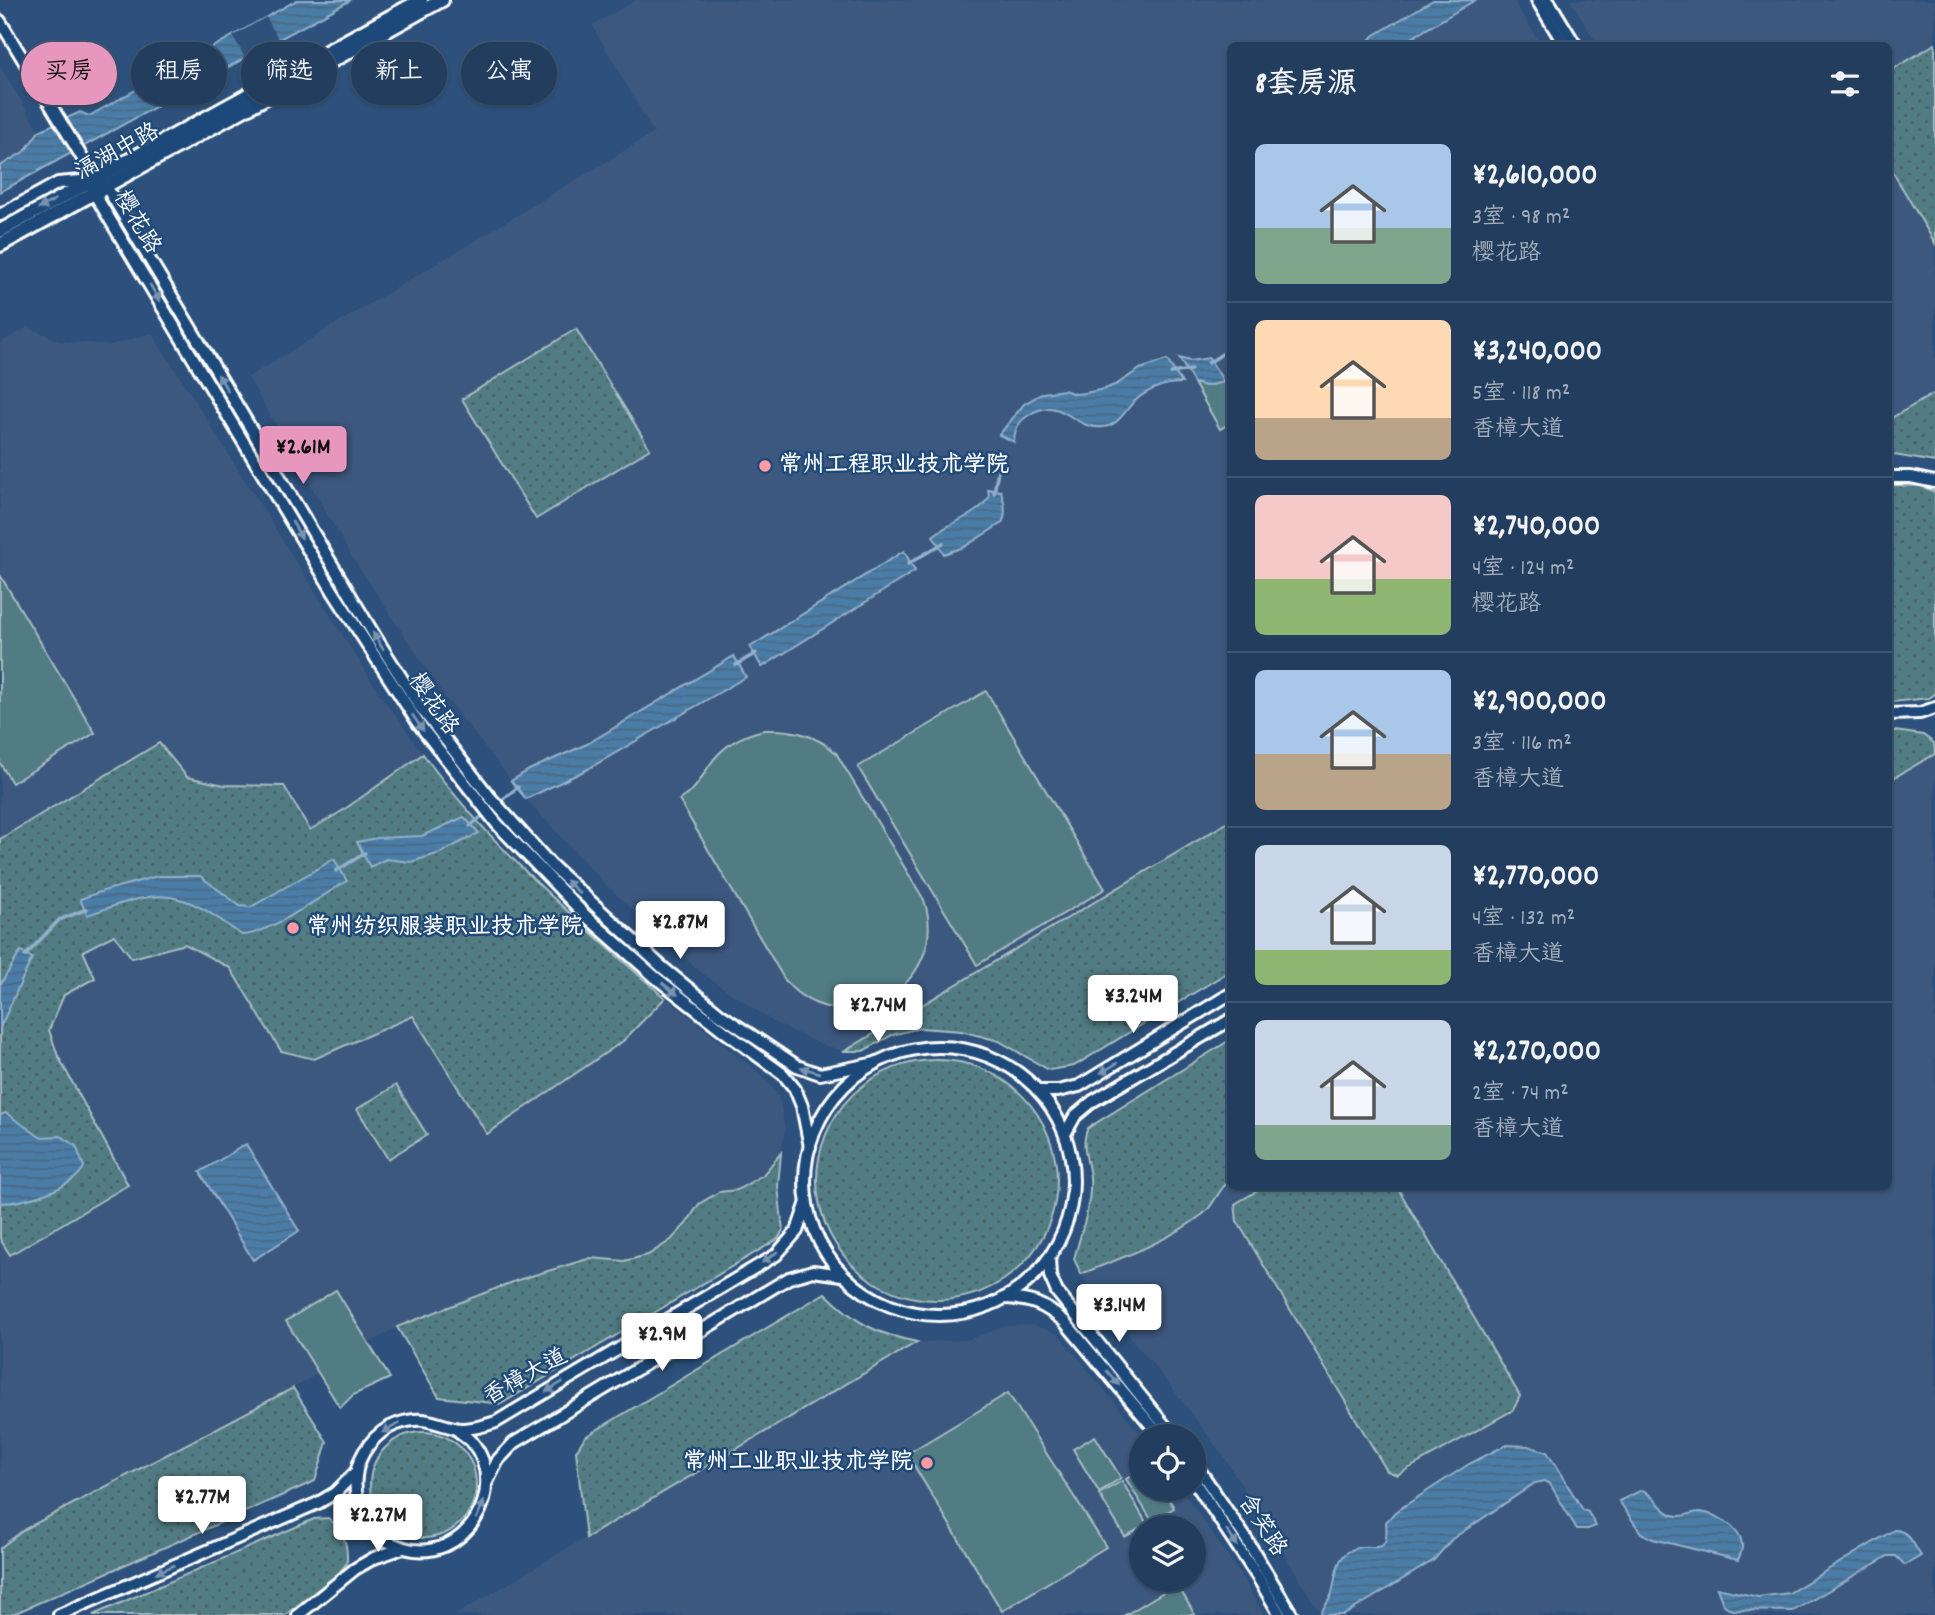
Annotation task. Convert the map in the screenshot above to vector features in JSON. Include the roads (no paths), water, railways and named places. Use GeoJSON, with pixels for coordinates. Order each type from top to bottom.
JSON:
{"type":"FeatureCollection","features":[{"type":"Feature","properties":{"kind":"main road","name":"滆湖中路"},"geometry":{"type":"LineString","coordinates":[[0,245],[421,0]]}},
{"type":"Feature","properties":{"kind":"main road","name":"滆湖中路"},"geometry":{"type":"LineString","coordinates":[[0,230],[98,186],[442,0]]}},
{"type":"Feature","properties":{"kind":"street"},"geometry":{"type":"LineString","coordinates":[[1538,0],[1563,42]]}},
{"type":"Feature","properties":{"kind":"street"},"geometry":{"type":"LineString","coordinates":[[1548,0],[1574,42]]}},
{"type":"Feature","properties":{"kind":"street"},"geometry":{"type":"LineString","coordinates":[[0,21],[98,186]]}},
{"type":"Feature","properties":{"kind":"street"},"geometry":{"type":"LineString","coordinates":[[0,215],[58,183],[98,186]]}},
{"type":"Feature","properties":{"kind":"street","name":"樱花路"},"geometry":{"type":"LineString","coordinates":[[98,186],[420,707],[506,816],[551,866],[662,967],[721,1014],[797,1066],[820,1074],[876,1063]]}},
{"type":"Feature","properties":{"kind":"street","name":"樱花路"},"geometry":{"type":"LineString","coordinates":[[98,186],[380,667],[418,723],[496,824],[586,916],[654,976],[783,1074],[795,1088],[802,1106],[810,1147]]}},
{"type":"Feature","properties":{"kind":"street"},"geometry":{"type":"LineString","coordinates":[[1892,476],[1935,481]]}},
{"type":"Feature","properties":{"kind":"street"},"geometry":{"type":"LineString","coordinates":[[1920,713],[1935,708]]}},
{"type":"Feature","properties":{"kind":"street"},"geometry":{"type":"LineString","coordinates":[[1892,714],[1935,715]]}},
{"type":"Feature","properties":{"kind":"street"},"geometry":{"type":"LineString","coordinates":[[1039,1091],[1058,1091],[1079,1086],[1227,996]]}},
{"type":"Feature","properties":{"kind":"street"},"geometry":{"type":"LineString","coordinates":[[1065,1134],[1075,1116],[1093,1101],[1227,1022]]}},
{"type":"Feature","properties":{"kind":"street"},"geometry":{"type":"LineString","coordinates":[[946,1047],[985,1054],[1014,1069],[1039,1091],[1055,1113],[1065,1134],[1073,1166],[1071,1206],[1064,1230],[1049,1258],[1027,1282],[994,1304],[959,1314],[933,1315],[911,1313],[887,1305],[842,1275],[819,1243],[810,1220],[804,1189],[806,1161],[814,1130],[828,1105],[845,1085],[862,1071],[890,1056],[918,1048],[946,1047]]}},
{"type":"Feature","properties":{"kind":"street","name":"香樟大道"},"geometry":{"type":"LineString","coordinates":[[455,1429],[496,1422],[776,1255],[797,1231],[807,1202]]}},
{"type":"Feature","properties":{"kind":"street"},"geometry":{"type":"LineString","coordinates":[[1049,1258],[1050,1276],[1057,1292],[1164,1424]]}},
{"type":"Feature","properties":{"kind":"street","name":"香樟大道"},"geometry":{"type":"LineString","coordinates":[[487,1482],[498,1460],[514,1443],[789,1278],[813,1271],[842,1275]]}},
{"type":"Feature","properties":{"kind":"street"},"geometry":{"type":"LineString","coordinates":[[1004,1298],[1024,1299],[1045,1306],[1064,1321],[1150,1424]]}},
{"type":"Feature","properties":{"kind":"street"},"geometry":{"type":"LineString","coordinates":[[415,1419],[436,1421],[455,1429],[471,1442],[482,1460],[487,1482],[484,1505],[474,1525],[457,1540],[436,1549],[414,1551],[392,1545],[374,1532],[361,1513],[355,1493],[356,1472],[363,1452],[376,1436],[394,1424],[415,1419]]}},
{"type":"Feature","properties":{"kind":"street"},"geometry":{"type":"LineString","coordinates":[[59,1615],[318,1503],[335,1493],[356,1472]]}},
{"type":"Feature","properties":{"kind":"street","name":"含笑路"},"geometry":{"type":"LineString","coordinates":[[1206,1480],[1245,1537],[1292,1615]]}},
{"type":"Feature","properties":{"kind":"street","name":"含笑路"},"geometry":{"type":"LineString","coordinates":[[1206,1499],[1280,1615]]}},
{"type":"Feature","properties":{"kind":"street"},"geometry":{"type":"LineString","coordinates":[[298,1615],[355,1569],[374,1558],[403,1548]]}},
{"type":"Feature","properties":{"kind":"waterway"},"geometry":{"type":"LineString","coordinates":[[1208,363],[1227,351]]}},
{"type":"Feature","properties":{"kind":"waterway"},"geometry":{"type":"LineString","coordinates":[[1171,373],[1191,370]]}},
{"type":"Feature","properties":{"kind":"waterway"},"geometry":{"type":"LineString","coordinates":[[994,493],[1000,459]]}},
{"type":"Feature","properties":{"kind":"waterway"},"geometry":{"type":"LineString","coordinates":[[908,564],[943,543]]}},
{"type":"Feature","properties":{"kind":"waterway"},"geometry":{"type":"LineString","coordinates":[[736,665],[756,653]]}},
{"type":"Feature","properties":{"kind":"waterway"},"geometry":{"type":"LineString","coordinates":[[497,804],[518,787]]}},
{"type":"Feature","properties":{"kind":"waterway"},"geometry":{"type":"LineString","coordinates":[[470,826],[486,813]]}},
{"type":"Feature","properties":{"kind":"waterway"},"geometry":{"type":"LineString","coordinates":[[336,871],[365,853]]}},
{"type":"Feature","properties":{"kind":"waterway"},"geometry":{"type":"LineString","coordinates":[[25,956],[59,920],[87,909]]}},
{"type":"Feature","properties":{"kind":"place","name":"常州工程职业技术学院"},"geometry":{"type":"Point","coordinates":[765,466]}},
{"type":"Feature","properties":{"kind":"place","name":"常州纺织服装职业技术学院"},"geometry":{"type":"Point","coordinates":[293,928]}},
{"type":"Feature","properties":{"kind":"place","name":"常州工业职业技术学院"},"geometry":{"type":"Point","coordinates":[927,1463]}}]}
